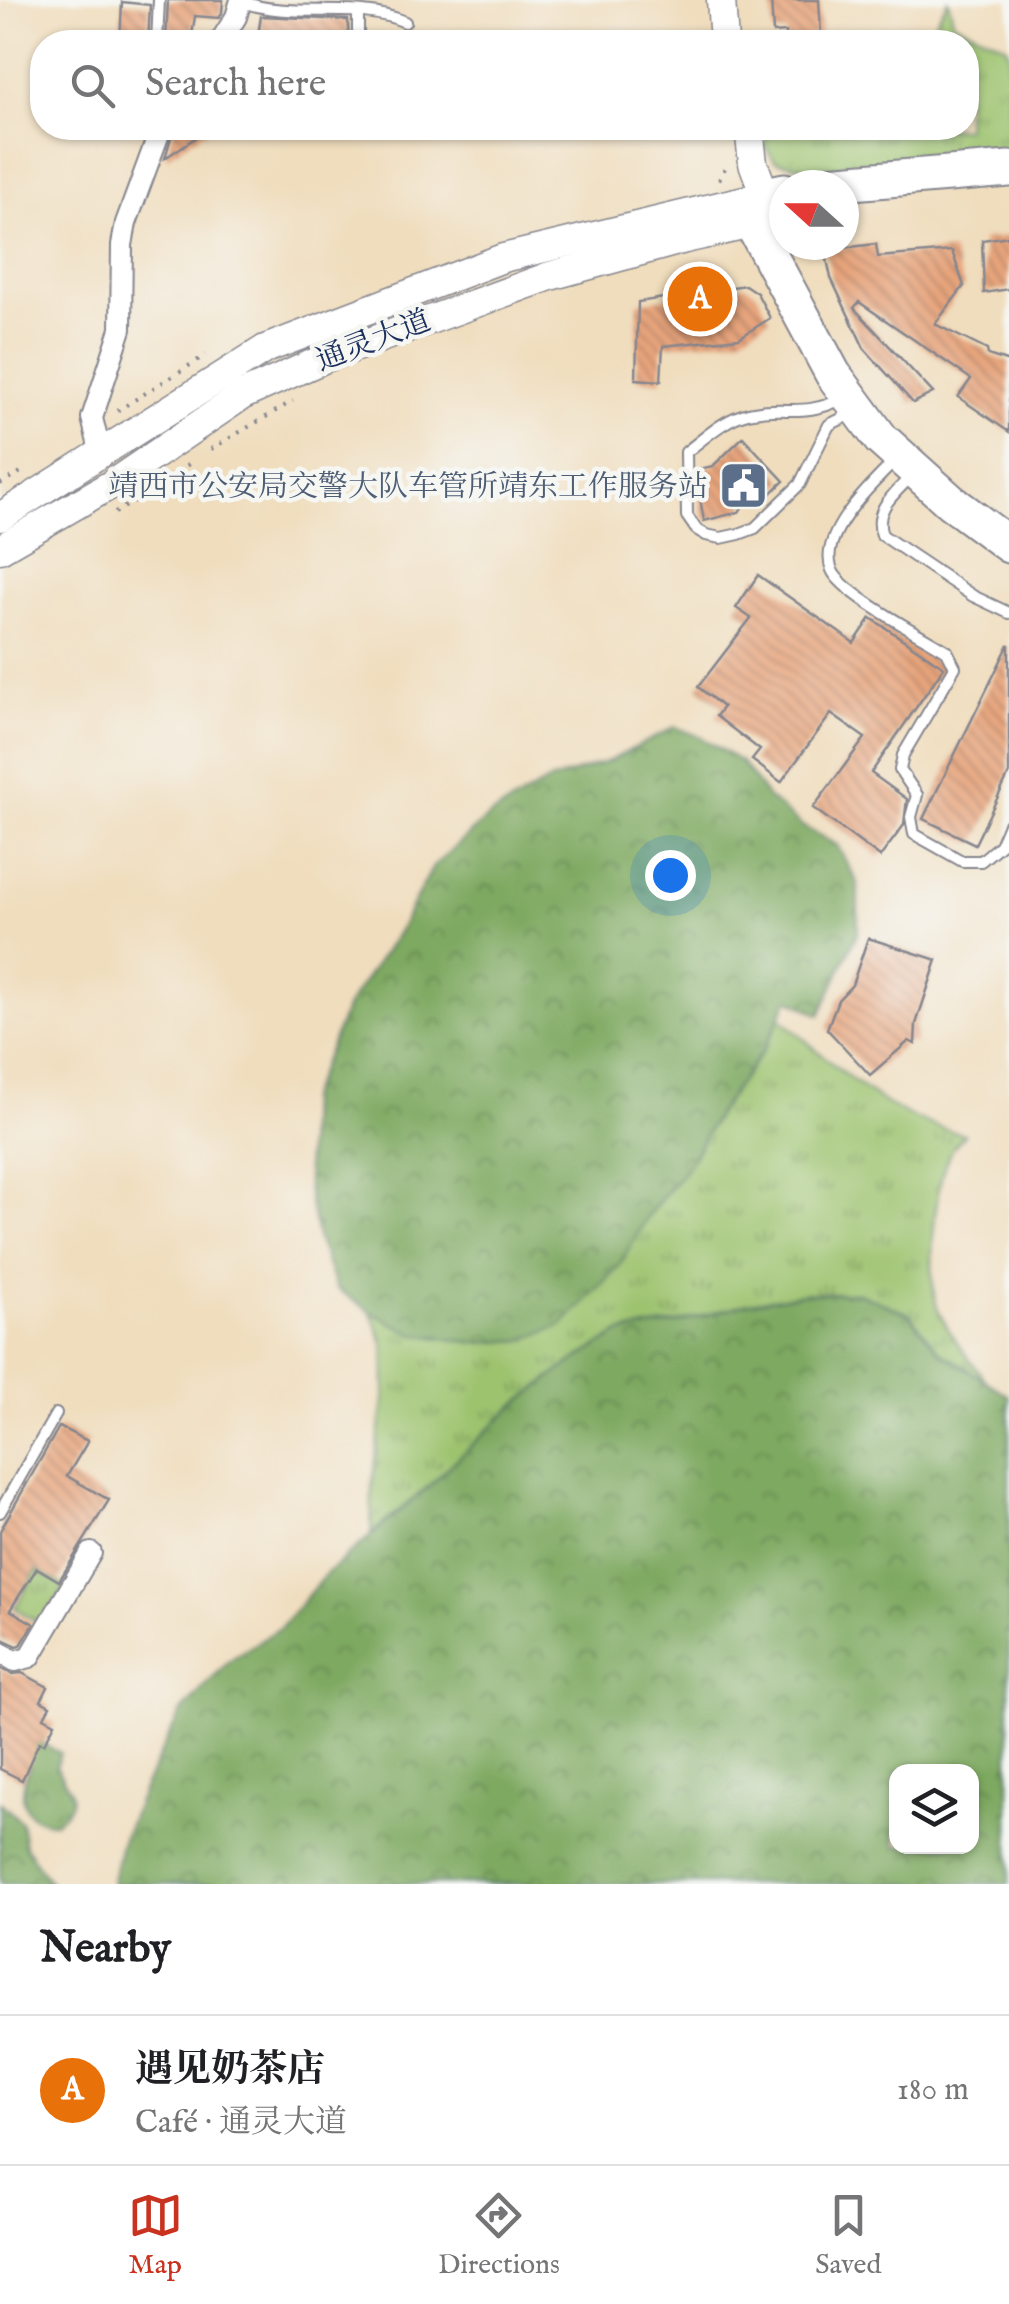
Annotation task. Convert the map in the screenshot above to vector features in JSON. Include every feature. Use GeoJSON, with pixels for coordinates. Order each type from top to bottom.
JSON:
{"type":"FeatureCollection","features":[{"type":"Feature","properties":{"kind":"highway"},"geometry":{"type":"LineString","coordinates":[[859,181],[1009,169]]}},
{"type":"Feature","properties":{"kind":"highway"},"geometry":{"type":"LineString","coordinates":[[859,204],[1009,193]]}},
{"type":"Feature","properties":{"kind":"highway"},"geometry":{"type":"LineString","coordinates":[[767,208],[833,374],[908,464],[1009,544]]}},
{"type":"Feature","properties":{"kind":"highway"},"geometry":{"type":"LineString","coordinates":[[767,208],[808,295],[848,364],[884,415],[962,492],[1009,526]]}},
{"type":"Feature","properties":{"kind":"main road"},"geometry":{"type":"LineString","coordinates":[[721,0],[723,30]]}},
{"type":"Feature","properties":{"kind":"main road"},"geometry":{"type":"LineString","coordinates":[[735,0],[737,30]]}},
{"type":"Feature","properties":{"kind":"main road"},"geometry":{"type":"LineString","coordinates":[[739,140],[767,208]]}},
{"type":"Feature","properties":{"kind":"main road"},"geometry":{"type":"LineString","coordinates":[[750,140],[767,208]]}},
{"type":"Feature","properties":{"kind":"main road","name":"通灵大道"},"geometry":{"type":"LineString","coordinates":[[0,517],[226,371],[312,329],[503,258],[767,208]]}},
{"type":"Feature","properties":{"kind":"main road","name":"通灵大道"},"geometry":{"type":"LineString","coordinates":[[0,550],[112,484],[243,394],[399,328],[767,208]]}},
{"type":"Feature","properties":{"kind":"street"},"geometry":{"type":"LineString","coordinates":[[226,30],[241,0]]}},
{"type":"Feature","properties":{"kind":"street"},"geometry":{"type":"LineString","coordinates":[[101,455],[92,418],[120,329],[126,224],[157,140]]}},
{"type":"Feature","properties":{"kind":"street"},"geometry":{"type":"LineString","coordinates":[[0,1652],[15,1661],[30,1658],[91,1552]]}},
{"type":"Feature","properties":{"kind":"lane"},"geometry":{"type":"LineString","coordinates":[[158,30],[159,0]]}},
{"type":"Feature","properties":{"kind":"lane"},"geometry":{"type":"LineString","coordinates":[[241,0],[264,8],[381,13],[405,22]]}},
{"type":"Feature","properties":{"kind":"lane"},"geometry":{"type":"LineString","coordinates":[[358,12],[358,30]]}},
{"type":"Feature","properties":{"kind":"lane"},"geometry":{"type":"LineString","coordinates":[[854,402],[829,425],[800,484],[755,528],[721,538],[696,529],[686,504],[686,452],[729,420],[752,412],[820,410],[854,402]]}},
{"type":"Feature","properties":{"kind":"lane"},"geometry":{"type":"LineString","coordinates":[[908,464],[880,510],[877,522],[882,535],[972,596],[1009,614]]}},
{"type":"Feature","properties":{"kind":"lane"},"geometry":{"type":"LineString","coordinates":[[908,464],[868,488],[844,520],[830,544],[831,570],[844,587],[946,651],[955,668],[903,755],[900,770],[917,795],[912,817],[914,834],[962,860],[981,861],[1000,845],[1009,824]]}},
{"type":"Feature","properties":{"kind":"lane"},"geometry":{"type":"LineString","coordinates":[[0,1512],[56,1414]]}},
{"type":"Feature","properties":{"kind":"path"},"geometry":{"type":"LineString","coordinates":[[168,478],[306,395]]}},
{"type":"Feature","properties":{"kind":"path"},"geometry":{"type":"LineString","coordinates":[[114,514],[141,496]]}},
{"type":"Feature","properties":{"kind":"green space"},"geometry":{"type":"Polygon","coordinates":[[[948,0],[954,23],[970,30],[931,30],[948,0]]]}},
{"type":"Feature","properties":{"kind":"green space"},"geometry":{"type":"Polygon","coordinates":[[[979,34],[1005,45],[1009,52],[1009,152],[806,168],[775,161],[764,140],[979,140],[979,34]]]}},
{"type":"Feature","properties":{"kind":"green space"},"geometry":{"type":"Polygon","coordinates":[[[675,727],[701,737],[742,763],[768,798],[802,826],[837,845],[858,884],[858,931],[820,1015],[789,999],[764,1049],[717,1114],[689,1164],[649,1214],[619,1266],[561,1326],[522,1340],[476,1343],[414,1334],[336,1288],[318,1241],[308,1194],[308,1099],[348,1004],[398,932],[433,867],[488,817],[549,781],[609,761],[675,727]]]}},
{"type":"Feature","properties":{"kind":"green space"},"geometry":{"type":"Polygon","coordinates":[[[780,1018],[843,1073],[886,1103],[909,1116],[964,1134],[948,1156],[942,1173],[933,1236],[933,1280],[939,1312],[987,1382],[939,1351],[909,1314],[858,1293],[803,1294],[620,1333],[569,1364],[509,1410],[428,1487],[371,1534],[372,1487],[385,1392],[384,1345],[371,1312],[414,1334],[649,1214],[689,1164],[780,1018]]]}},
{"type":"Feature","properties":{"kind":"green space"},"geometry":{"type":"Polygon","coordinates":[[[858,1293],[909,1314],[939,1351],[1009,1396],[1009,1884],[111,1884],[121,1844],[142,1791],[181,1712],[230,1660],[280,1628],[326,1574],[428,1487],[509,1410],[569,1364],[620,1333],[678,1323],[745,1304],[803,1294],[858,1293]]]}},
{"type":"Feature","properties":{"kind":"green space"},"geometry":{"type":"Polygon","coordinates":[[[37,1570],[65,1587],[42,1625],[15,1608],[37,1570]]]}},
{"type":"Feature","properties":{"kind":"green space"},"geometry":{"type":"Polygon","coordinates":[[[0,1723],[60,1753],[56,1767],[71,1800],[55,1822],[34,1817],[24,1804],[30,1767],[0,1752],[0,1723]]]}},
{"type":"Feature","properties":{"kind":"green space"},"geometry":{"type":"Polygon","coordinates":[[[0,1802],[21,1822],[25,1846],[51,1884],[0,1884],[0,1802]]]}},
{"type":"Feature","properties":{"kind":"building"},"geometry":{"type":"Polygon","coordinates":[[[168,0],[223,0],[219,18],[195,16],[193,30],[167,30],[168,0]]]}},
{"type":"Feature","properties":{"kind":"building"},"geometry":{"type":"Polygon","coordinates":[[[771,0],[819,0],[821,30],[773,30],[771,0]]]}},
{"type":"Feature","properties":{"kind":"building"},"geometry":{"type":"Polygon","coordinates":[[[122,2],[150,5],[149,30],[121,30],[122,2]]]}},
{"type":"Feature","properties":{"kind":"building"},"geometry":{"type":"Polygon","coordinates":[[[261,16],[348,20],[348,30],[259,30],[261,16]]]}},
{"type":"Feature","properties":{"kind":"building"},"geometry":{"type":"Polygon","coordinates":[[[170,140],[192,140],[165,158],[170,140]]]}},
{"type":"Feature","properties":{"kind":"building"},"geometry":{"type":"Polygon","coordinates":[[[1009,236],[1009,289],[984,293],[982,240],[1009,236]]]}},
{"type":"Feature","properties":{"kind":"building"},"geometry":{"type":"Polygon","coordinates":[[[876,244],[878,257],[952,251],[964,286],[935,324],[987,350],[988,355],[1009,362],[1009,432],[958,397],[971,379],[859,302],[854,308],[933,393],[913,403],[864,348],[831,278],[827,260],[859,260],[859,246],[876,244]]]}},
{"type":"Feature","properties":{"kind":"building"},"geometry":{"type":"Polygon","coordinates":[[[745,285],[757,293],[770,318],[739,338],[663,346],[661,381],[636,379],[638,302],[745,285]]]}},
{"type":"Feature","properties":{"kind":"building"},"geometry":{"type":"Polygon","coordinates":[[[743,437],[784,481],[761,503],[751,494],[739,512],[704,521],[695,470],[713,466],[743,437]]]}},
{"type":"Feature","properties":{"kind":"building"},"geometry":{"type":"Polygon","coordinates":[[[758,575],[854,643],[871,618],[944,667],[871,773],[907,799],[904,825],[880,857],[813,808],[865,738],[831,714],[781,782],[752,760],[760,750],[716,716],[723,707],[698,687],[751,618],[736,608],[758,575]]]}},
{"type":"Feature","properties":{"kind":"building"},"geometry":{"type":"Polygon","coordinates":[[[1009,644],[1009,774],[975,844],[923,819],[1009,644]]]}},
{"type":"Feature","properties":{"kind":"building"},"geometry":{"type":"Polygon","coordinates":[[[868,938],[937,960],[916,1024],[915,1044],[909,1041],[870,1075],[827,1029],[838,1000],[852,985],[868,938]]]}},
{"type":"Feature","properties":{"kind":"building"},"geometry":{"type":"Polygon","coordinates":[[[59,1427],[88,1441],[67,1476],[109,1500],[59,1581],[37,1568],[10,1610],[34,1624],[17,1646],[0,1638],[0,1531],[59,1427]]]}},
{"type":"Feature","properties":{"kind":"building"},"geometry":{"type":"Polygon","coordinates":[[[0,1668],[12,1674],[22,1673],[48,1687],[41,1701],[50,1706],[44,1717],[55,1723],[44,1744],[39,1742],[22,1780],[0,1769],[0,1668]]]}},
{"type":"Feature","properties":{"kind":"place","name":"遇见奶茶店"},"geometry":{"type":"Point","coordinates":[700,299]}},
{"type":"Feature","properties":{"kind":"place","name":"靖西市公安局交警大队车管所靖东工作服务站"},"geometry":{"type":"Point","coordinates":[743,486]}}]}
